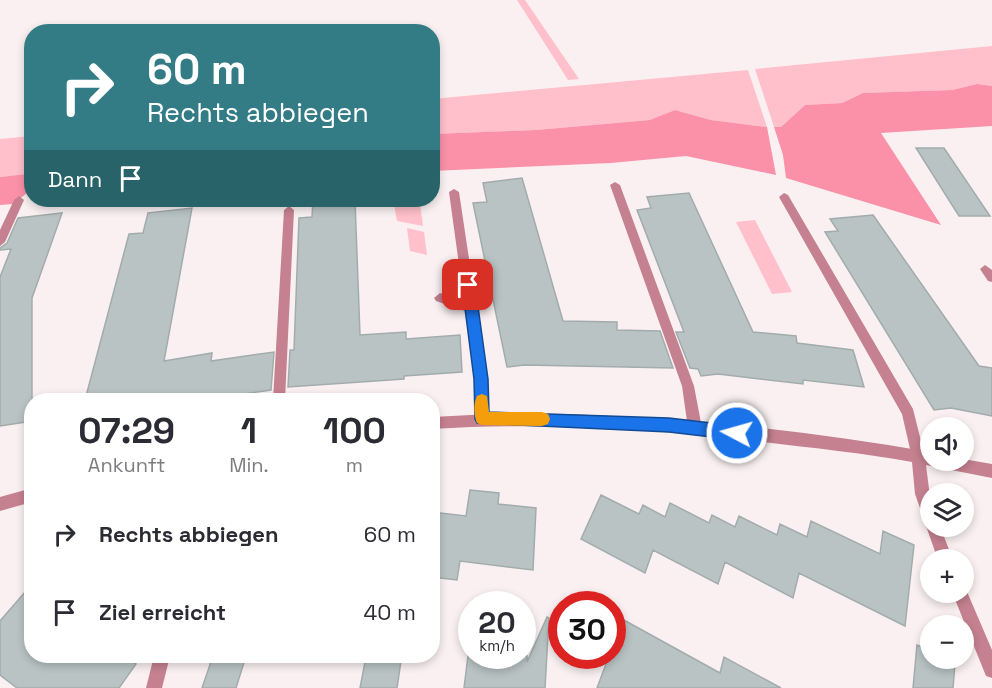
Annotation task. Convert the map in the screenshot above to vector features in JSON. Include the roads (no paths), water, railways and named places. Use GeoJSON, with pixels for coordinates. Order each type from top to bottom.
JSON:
{"type":"FeatureCollection","features":[{"type":"Feature","properties":{"kind":"street"},"geometry":{"type":"LineString","coordinates":[[615,185],[688,386],[695,428]]}},
{"type":"Feature","properties":{"kind":"street"},"geometry":{"type":"LineString","coordinates":[[454,192],[481,379],[482,419]]}},
{"type":"Feature","properties":{"kind":"street"},"geometry":{"type":"LineString","coordinates":[[784,197],[908,413],[920,447]]}},
{"type":"Feature","properties":{"kind":"street"},"geometry":{"type":"LineString","coordinates":[[0,242],[19,200]]}},
{"type":"Feature","properties":{"kind":"street"},"geometry":{"type":"LineString","coordinates":[[279,393],[289,210]]}},
{"type":"Feature","properties":{"kind":"street"},"geometry":{"type":"LineString","coordinates":[[440,297],[472,308]]}},
{"type":"Feature","properties":{"kind":"street"},"geometry":{"type":"LineString","coordinates":[[440,422],[482,419],[556,419],[695,428],[801,440],[920,457]]}},
{"type":"Feature","properties":{"kind":"street"},"geometry":{"type":"LineString","coordinates":[[974,467],[992,471]]}},
{"type":"Feature","properties":{"kind":"street"},"geometry":{"type":"LineString","coordinates":[[0,504],[24,497]]}},
{"type":"Feature","properties":{"kind":"street"},"geometry":{"type":"LineString","coordinates":[[965,603],[992,670]]}},
{"type":"Feature","properties":{"kind":"street"},"geometry":{"type":"LineString","coordinates":[[154,688],[160,663]]}}]}
